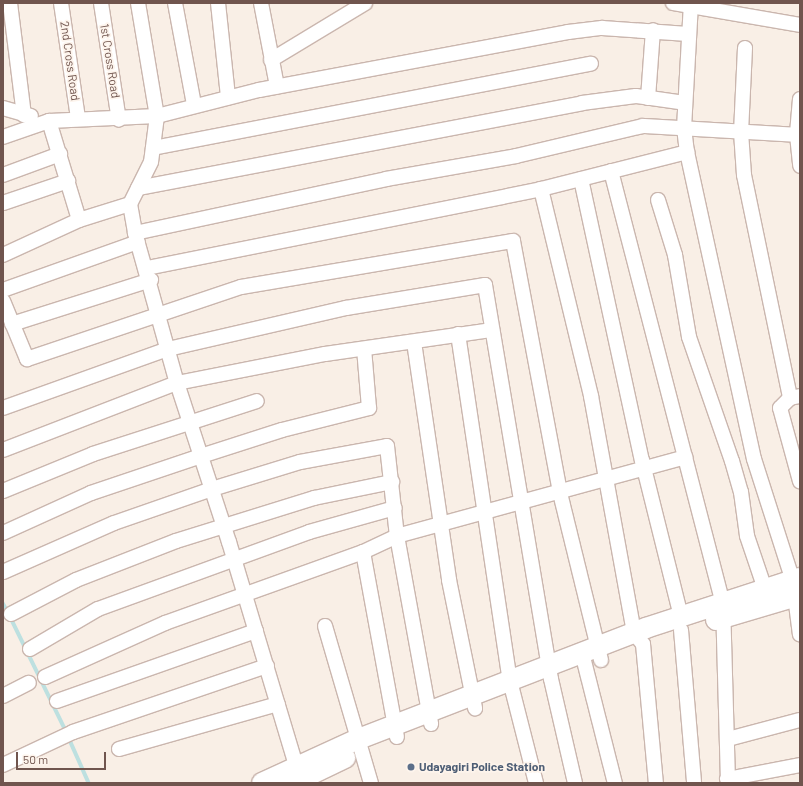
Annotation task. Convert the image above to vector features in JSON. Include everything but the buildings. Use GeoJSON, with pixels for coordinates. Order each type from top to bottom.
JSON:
{"type":"FeatureCollection","features":[{"type":"Feature","properties":{"kind":"main road"},"geometry":{"type":"LineString","coordinates":[[262,783],[296,776],[359,746],[395,731],[639,638],[681,623],[797,588]]}},
{"type":"Feature","properties":{"kind":"street"},"geometry":{"type":"LineString","coordinates":[[10,3],[24,115]]}},
{"type":"Feature","properties":{"kind":"street","name":"2nd Cross Road"},"geometry":{"type":"LineString","coordinates":[[61,3],[78,118]]}},
{"type":"Feature","properties":{"kind":"street","name":"1st Cross Road"},"geometry":{"type":"LineString","coordinates":[[101,3],[119,120]]}},
{"type":"Feature","properties":{"kind":"street"},"geometry":{"type":"LineString","coordinates":[[138,3],[157,116],[151,162],[130,204],[137,238],[149,274],[177,384],[224,526],[267,666],[296,776]]}},
{"type":"Feature","properties":{"kind":"street"},"geometry":{"type":"LineString","coordinates":[[175,3],[194,106]]}},
{"type":"Feature","properties":{"kind":"street"},"geometry":{"type":"LineString","coordinates":[[218,3],[228,97]]}},
{"type":"Feature","properties":{"kind":"street"},"geometry":{"type":"LineString","coordinates":[[261,3],[277,86]]}},
{"type":"Feature","properties":{"kind":"street"},"geometry":{"type":"LineString","coordinates":[[271,60],[365,3]]}},
{"type":"Feature","properties":{"kind":"street"},"geometry":{"type":"LineString","coordinates":[[673,3],[691,4],[800,25]]}},
{"type":"Feature","properties":{"kind":"street"},"geometry":{"type":"LineString","coordinates":[[691,4],[688,34],[684,128],[687,152],[754,459],[797,588],[800,635]]}},
{"type":"Feature","properties":{"kind":"street"},"geometry":{"type":"LineString","coordinates":[[3,137],[49,121],[78,118],[119,120],[157,116],[228,97],[277,86],[568,32],[602,28],[653,30],[688,34]]}},
{"type":"Feature","properties":{"kind":"street"},"geometry":{"type":"LineString","coordinates":[[648,98],[653,30]]}},
{"type":"Feature","properties":{"kind":"street"},"geometry":{"type":"LineString","coordinates":[[745,48],[741,132],[751,216],[795,397],[780,408],[800,481]]}},
{"type":"Feature","properties":{"kind":"street"},"geometry":{"type":"LineString","coordinates":[[153,148],[591,64]]}},
{"type":"Feature","properties":{"kind":"street"},"geometry":{"type":"LineString","coordinates":[[138,188],[582,103],[648,98],[685,103]]}},
{"type":"Feature","properties":{"kind":"street"},"geometry":{"type":"LineString","coordinates":[[800,99],[797,136],[800,166]]}},
{"type":"Feature","properties":{"kind":"street"},"geometry":{"type":"LineString","coordinates":[[3,108],[49,121]]}},
{"type":"Feature","properties":{"kind":"street"},"geometry":{"type":"LineString","coordinates":[[49,121],[79,220]]}},
{"type":"Feature","properties":{"kind":"street"},"geometry":{"type":"LineString","coordinates":[[3,290],[137,238],[386,179],[516,156],[643,126],[797,136]]}},
{"type":"Feature","properties":{"kind":"street"},"geometry":{"type":"LineString","coordinates":[[12,324],[149,274],[541,189],[687,152]]}},
{"type":"Feature","properties":{"kind":"street"},"geometry":{"type":"LineString","coordinates":[[3,175],[60,154]]}},
{"type":"Feature","properties":{"kind":"street"},"geometry":{"type":"LineString","coordinates":[[611,171],[724,610],[728,739],[727,781],[800,765]]}},
{"type":"Feature","properties":{"kind":"street"},"geometry":{"type":"LineString","coordinates":[[581,179],[644,467],[681,623],[694,783]]}},
{"type":"Feature","properties":{"kind":"street"},"geometry":{"type":"LineString","coordinates":[[3,203],[68,181]]}},
{"type":"Feature","properties":{"kind":"street"},"geometry":{"type":"LineString","coordinates":[[541,189],[607,478],[639,638],[656,783]]}},
{"type":"Feature","properties":{"kind":"street"},"geometry":{"type":"LineString","coordinates":[[658,200],[675,255],[689,337],[741,492],[747,536],[768,597]]}},
{"type":"Feature","properties":{"kind":"street"},"geometry":{"type":"LineString","coordinates":[[3,255],[79,220],[130,204]]}},
{"type":"Feature","properties":{"kind":"street"},"geometry":{"type":"LineString","coordinates":[[3,301],[27,359],[158,313],[241,287],[513,241],[615,783]]}},
{"type":"Feature","properties":{"kind":"street"},"geometry":{"type":"LineString","coordinates":[[3,408],[168,349],[346,308],[485,285],[550,673],[575,783]]}},
{"type":"Feature","properties":{"kind":"street"},"geometry":{"type":"LineString","coordinates":[[3,450],[177,384],[364,349],[492,330]]}},
{"type":"Feature","properties":{"kind":"street"},"geometry":{"type":"LineString","coordinates":[[458,334],[487,514],[512,687],[536,783]]}},
{"type":"Feature","properties":{"kind":"street"},"geometry":{"type":"LineString","coordinates":[[414,342],[441,526],[474,702]]}},
{"type":"Feature","properties":{"kind":"street"},"geometry":{"type":"LineString","coordinates":[[3,533],[91,493],[282,430],[369,408],[364,349]]}},
{"type":"Feature","properties":{"kind":"street"},"geometry":{"type":"LineString","coordinates":[[3,490],[93,454],[257,400]]}},
{"type":"Feature","properties":{"kind":"street"},"geometry":{"type":"LineString","coordinates":[[3,572],[114,523],[212,489],[300,462],[388,446],[397,536],[429,718]]}},
{"type":"Feature","properties":{"kind":"street"},"geometry":{"type":"LineString","coordinates":[[45,677],[165,623],[364,552],[397,536],[521,505],[644,467],[685,457]]}},
{"type":"Feature","properties":{"kind":"street"},"geometry":{"type":"LineString","coordinates":[[11,614],[76,580],[224,526],[314,498],[392,482]]}},
{"type":"Feature","properties":{"kind":"street"},"geometry":{"type":"LineString","coordinates":[[30,649],[98,609],[235,562],[309,532],[395,508]]}},
{"type":"Feature","properties":{"kind":"street"},"geometry":{"type":"LineString","coordinates":[[364,552],[395,731]]}},
{"type":"Feature","properties":{"kind":"street"},"geometry":{"type":"LineString","coordinates":[[325,626],[371,783]]}},
{"type":"Feature","properties":{"kind":"street"},"geometry":{"type":"LineString","coordinates":[[57,701],[256,631]]}},
{"type":"Feature","properties":{"kind":"street"},"geometry":{"type":"LineString","coordinates":[[3,765],[50,741],[73,732],[267,666]]}},
{"type":"Feature","properties":{"kind":"street"},"geometry":{"type":"LineString","coordinates":[[3,696],[29,683]]}},
{"type":"Feature","properties":{"kind":"street"},"geometry":{"type":"LineString","coordinates":[[119,749],[278,704]]}},
{"type":"Feature","properties":{"kind":"street"},"geometry":{"type":"LineString","coordinates":[[728,739],[800,720]]}},
{"type":"Feature","properties":{"kind":"waterway"},"geometry":{"type":"LineString","coordinates":[[3,603],[8,612]]}},
{"type":"Feature","properties":{"kind":"waterway"},"geometry":{"type":"LineString","coordinates":[[11,618],[66,731]]}},
{"type":"Feature","properties":{"kind":"waterway"},"geometry":{"type":"LineString","coordinates":[[69,738],[89,783]]}},
{"type":"Feature","properties":{"kind":"place","name":"Udayagiri Police Station"},"geometry":{"type":"Point","coordinates":[411,767]}}]}
